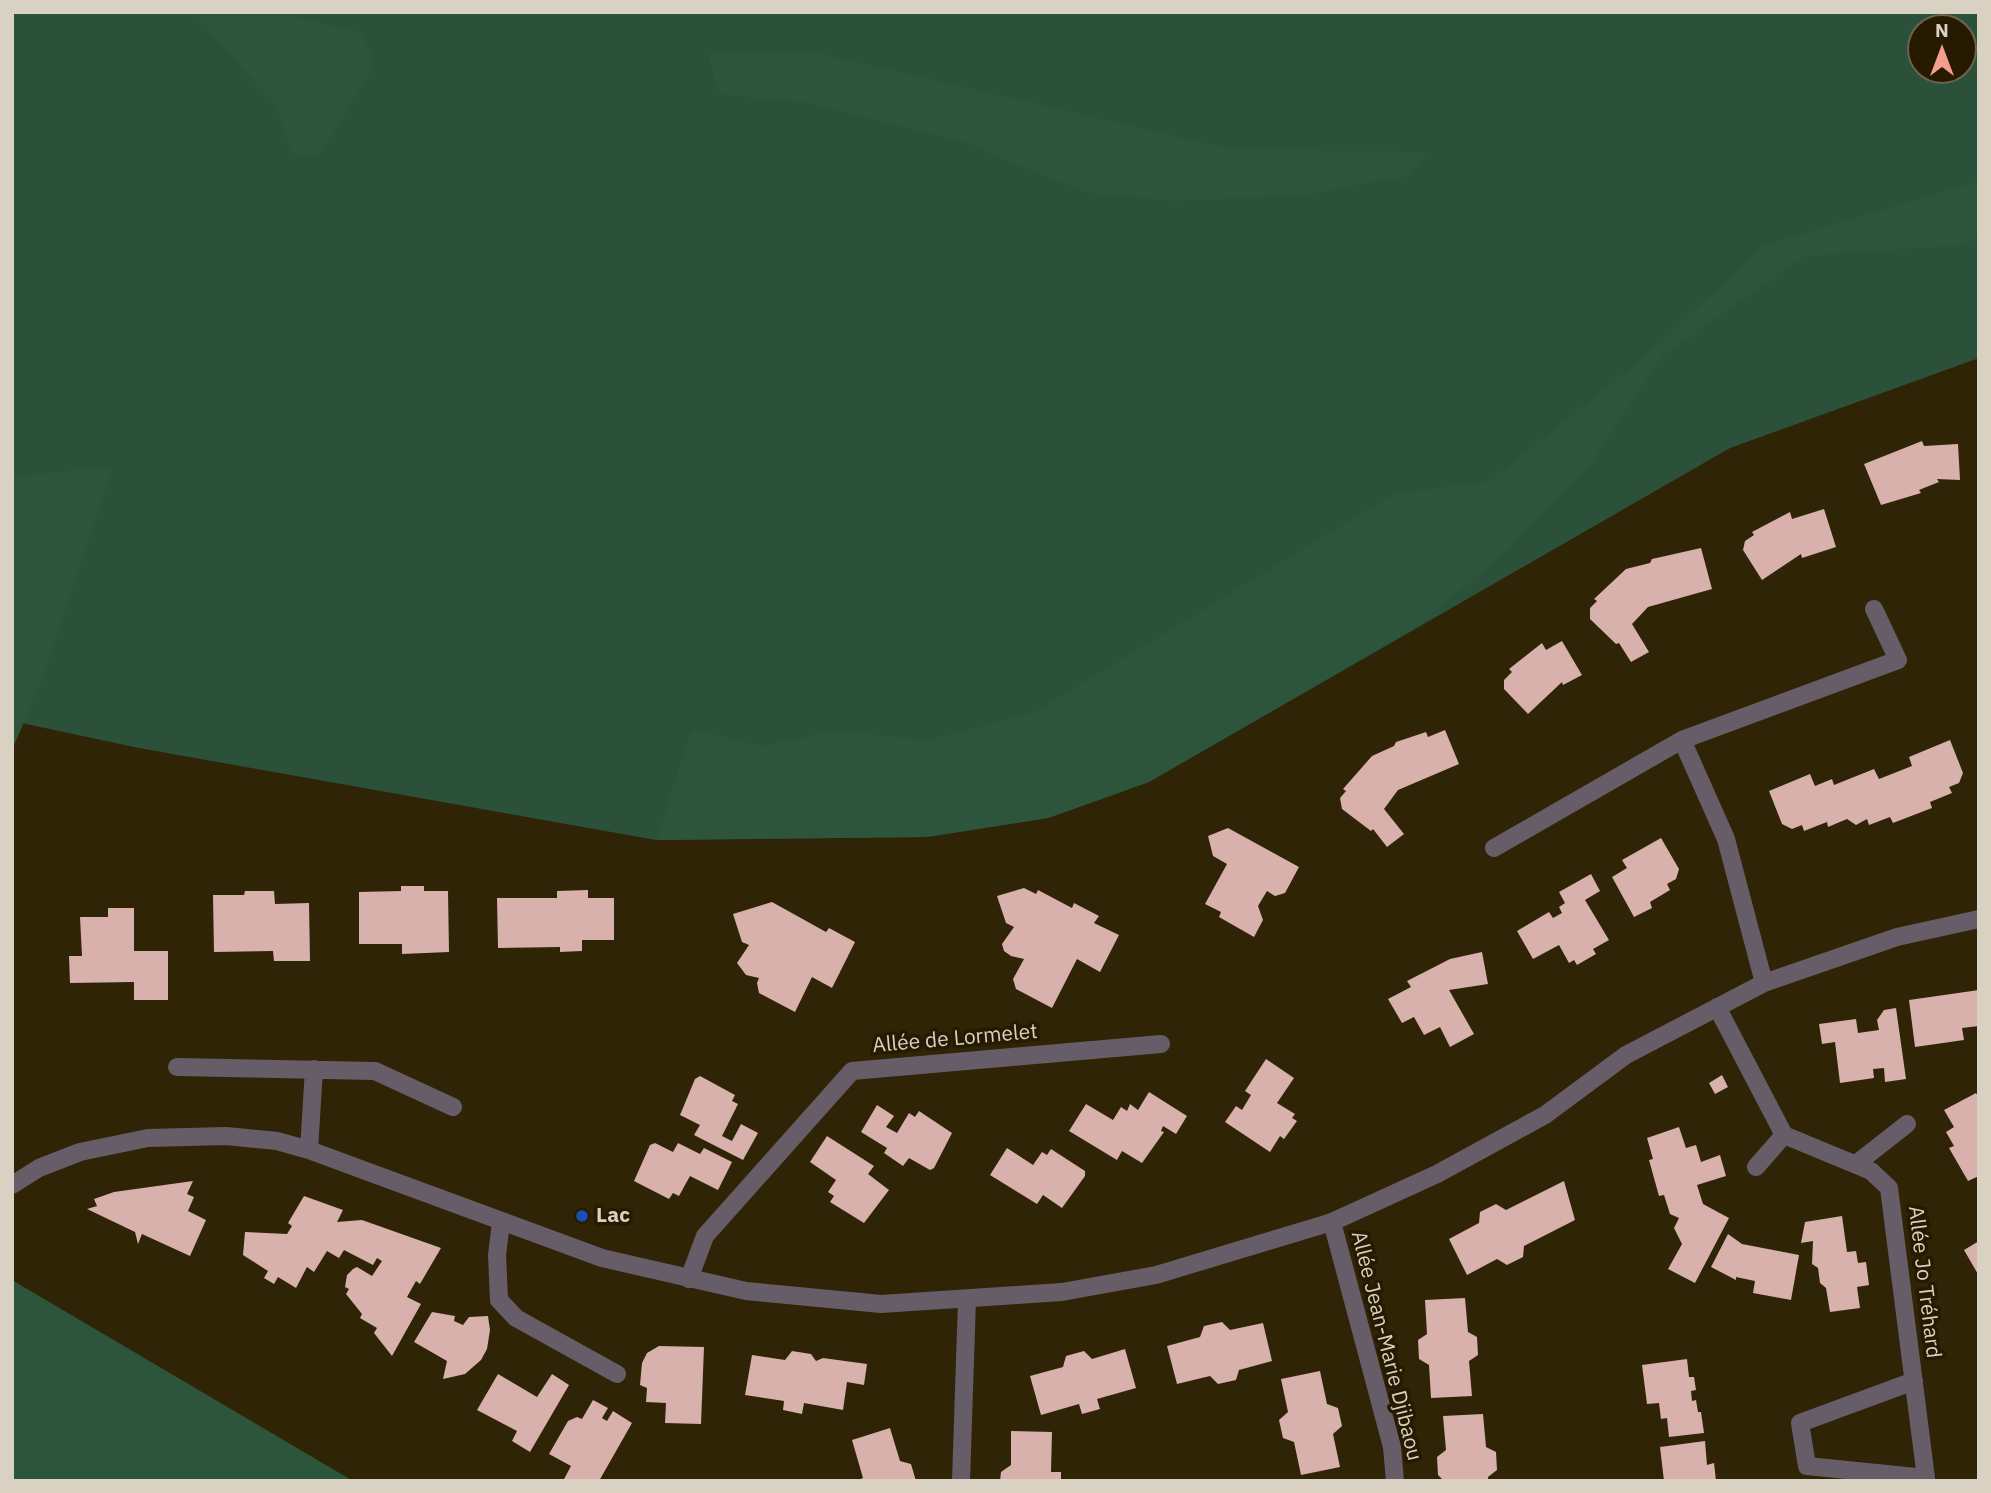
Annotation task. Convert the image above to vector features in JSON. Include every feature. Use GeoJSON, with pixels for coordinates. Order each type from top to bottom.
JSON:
{"type":"FeatureCollection","features":[{"type":"Feature","properties":{"kind":"street"},"geometry":{"type":"LineString","coordinates":[[1494,848],[1682,740],[1898,660],[1874,609]]}},
{"type":"Feature","properties":{"kind":"street"},"geometry":{"type":"LineString","coordinates":[[1682,740],[1726,839],[1765,983]]}},
{"type":"Feature","properties":{"kind":"street"},"geometry":{"type":"LineString","coordinates":[[12,1185],[39,1168],[80,1152],[148,1138],[226,1136],[277,1141],[309,1150],[602,1258],[746,1292],[821,1301],[881,1304],[1062,1292],[1156,1275],[1332,1222],[1437,1174],[1545,1115],[1626,1055],[1765,983],[1897,937],[1979,919]]}},
{"type":"Feature","properties":{"kind":"street"},"geometry":{"type":"LineString","coordinates":[[1717,1006],[1784,1135],[1756,1167]]}},
{"type":"Feature","properties":{"kind":"street","name":"Allée de Lormelet"},"geometry":{"type":"LineString","coordinates":[[689,1279],[705,1236],[852,1071],[1161,1044]]}},
{"type":"Feature","properties":{"kind":"street"},"geometry":{"type":"LineString","coordinates":[[177,1067],[375,1071],[453,1107]]}},
{"type":"Feature","properties":{"kind":"street"},"geometry":{"type":"LineString","coordinates":[[309,1150],[314,1069]]}},
{"type":"Feature","properties":{"kind":"street"},"geometry":{"type":"LineString","coordinates":[[1856,1164],[1907,1124]]}},
{"type":"Feature","properties":{"kind":"street","name":"Allée Jo Tréhard"},"geometry":{"type":"LineString","coordinates":[[1784,1135],[1871,1171],[1889,1188],[1927,1479],[1855,1476],[1807,1466],[1800,1423],[1914,1381]]}},
{"type":"Feature","properties":{"kind":"street"},"geometry":{"type":"LineString","coordinates":[[501,1222],[497,1255],[499,1300],[516,1318],[617,1374]]}},
{"type":"Feature","properties":{"kind":"street","name":"Allée Jean-Marie Djibaou"},"geometry":{"type":"LineString","coordinates":[[1332,1222],[1392,1447],[1395,1481]]}},
{"type":"Feature","properties":{"kind":"street"},"geometry":{"type":"LineString","coordinates":[[961,1481],[967,1300]]}},
{"type":"Feature","properties":{"kind":"green space"},"geometry":{"type":"Polygon","coordinates":[[[12,12],[1979,12],[1979,358],[1730,448],[1149,782],[1048,818],[927,837],[656,840],[139,748],[12,721],[12,12]]]}},
{"type":"Feature","properties":{"kind":"green space"},"geometry":{"type":"Polygon","coordinates":[[[192,12],[275,12],[362,33],[375,64],[319,156],[292,153],[274,103],[192,12]]]}},
{"type":"Feature","properties":{"kind":"green space"},"geometry":{"type":"Polygon","coordinates":[[[809,51],[1231,149],[1428,152],[1410,176],[1296,196],[1173,201],[1084,192],[963,142],[809,103],[719,94],[708,53],[809,51]]]}},
{"type":"Feature","properties":{"kind":"green space"},"geometry":{"type":"Polygon","coordinates":[[[1979,181],[1979,235],[1966,245],[1805,256],[1662,356],[1593,461],[1508,550],[1414,629],[1149,782],[1048,818],[927,837],[656,840],[692,729],[761,746],[835,731],[929,740],[1037,711],[1394,494],[1490,481],[1640,361],[1765,245],[1979,181]]]}},
{"type":"Feature","properties":{"kind":"green space"},"geometry":{"type":"Polygon","coordinates":[[[113,466],[42,680],[12,750],[12,477],[113,466]]]}},
{"type":"Feature","properties":{"kind":"green space"},"geometry":{"type":"Polygon","coordinates":[[[12,1280],[353,1481],[12,1481],[12,1280]]]}},
{"type":"Feature","properties":{"kind":"building"},"geometry":{"type":"Polygon","coordinates":[[[1922,441],[1924,446],[1958,444],[1960,480],[1937,479],[1939,482],[1919,490],[1921,493],[1881,505],[1864,464],[1922,441]]]}},
{"type":"Feature","properties":{"kind":"building"},"geometry":{"type":"Polygon","coordinates":[[[1824,509],[1836,547],[1802,558],[1801,554],[1762,580],[1743,550],[1745,541],[1754,535],[1752,532],[1790,512],[1792,519],[1824,509]]]}},
{"type":"Feature","properties":{"kind":"building"},"geometry":{"type":"Polygon","coordinates":[[[1701,548],[1712,589],[1648,607],[1632,624],[1649,652],[1631,662],[1619,643],[1616,644],[1590,619],[1590,608],[1597,601],[1594,599],[1626,569],[1650,563],[1652,559],[1701,548]]]}},
{"type":"Feature","properties":{"kind":"building"},"geometry":{"type":"Polygon","coordinates":[[[1562,641],[1582,675],[1563,685],[1562,682],[1528,714],[1504,689],[1504,680],[1512,672],[1509,669],[1542,643],[1546,650],[1562,641]]]}},
{"type":"Feature","properties":{"kind":"building"},"geometry":{"type":"Polygon","coordinates":[[[1445,730],[1459,764],[1398,790],[1384,809],[1404,834],[1387,847],[1373,829],[1371,831],[1342,809],[1340,798],[1346,791],[1343,789],[1372,756],[1394,746],[1396,742],[1426,732],[1428,737],[1445,730]]]}},
{"type":"Feature","properties":{"kind":"building"},"geometry":{"type":"Polygon","coordinates":[[[1950,740],[1963,773],[1959,783],[1949,787],[1952,793],[1930,802],[1932,808],[1893,823],[1890,817],[1869,825],[1867,819],[1856,825],[1847,819],[1828,827],[1827,822],[1804,831],[1802,825],[1792,829],[1782,824],[1769,791],[1810,774],[1815,786],[1832,779],[1834,785],[1874,769],[1879,779],[1912,766],[1909,757],[1950,740]]]}},
{"type":"Feature","properties":{"kind":"building"},"geometry":{"type":"Polygon","coordinates":[[[1228,828],[1299,867],[1285,893],[1275,896],[1267,891],[1258,906],[1263,920],[1254,937],[1219,917],[1221,912],[1205,904],[1227,864],[1213,856],[1208,836],[1228,828]]]}},
{"type":"Feature","properties":{"kind":"building"},"geometry":{"type":"Polygon","coordinates":[[[1661,838],[1679,869],[1676,879],[1667,884],[1670,890],[1650,902],[1652,908],[1634,917],[1612,877],[1627,868],[1622,860],[1661,838]]]}},
{"type":"Feature","properties":{"kind":"building"},"geometry":{"type":"Polygon","coordinates":[[[1591,874],[1600,891],[1585,900],[1609,940],[1593,949],[1596,954],[1577,965],[1574,960],[1569,963],[1559,945],[1533,959],[1517,931],[1549,912],[1553,918],[1562,913],[1559,907],[1565,903],[1559,892],[1591,874]]]}},
{"type":"Feature","properties":{"kind":"building"},"geometry":{"type":"Polygon","coordinates":[[[401,886],[424,886],[424,891],[448,891],[449,952],[402,954],[402,944],[359,944],[359,892],[401,891],[401,886]]]}},
{"type":"Feature","properties":{"kind":"building"},"geometry":{"type":"Polygon","coordinates":[[[1024,888],[1036,894],[1038,890],[1072,908],[1074,903],[1099,916],[1094,923],[1119,935],[1100,972],[1077,959],[1052,1008],[1016,989],[1013,979],[1024,959],[1011,956],[1004,951],[1002,944],[1014,927],[1006,923],[997,896],[1024,888]]]}},
{"type":"Feature","properties":{"kind":"building"},"geometry":{"type":"Polygon","coordinates":[[[588,890],[588,898],[614,898],[614,940],[582,940],[582,951],[560,952],[560,947],[498,948],[497,898],[557,898],[557,891],[588,890]]]}},
{"type":"Feature","properties":{"kind":"building"},"geometry":{"type":"Polygon","coordinates":[[[245,891],[274,891],[275,904],[309,903],[310,961],[274,961],[273,951],[214,952],[213,895],[244,895],[245,891]]]}},
{"type":"Feature","properties":{"kind":"building"},"geometry":{"type":"Polygon","coordinates":[[[772,902],[826,932],[829,928],[855,942],[832,988],[812,977],[795,1012],[759,993],[759,978],[746,975],[737,963],[749,945],[742,942],[733,914],[772,902]]]}},
{"type":"Feature","properties":{"kind":"building"},"geometry":{"type":"Polygon","coordinates":[[[108,908],[134,908],[134,951],[168,951],[168,1000],[134,1000],[134,982],[70,983],[69,956],[82,956],[80,917],[108,917],[108,908]]]}},
{"type":"Feature","properties":{"kind":"building"},"geometry":{"type":"Polygon","coordinates":[[[1482,952],[1488,984],[1449,990],[1474,1034],[1450,1047],[1440,1027],[1424,1035],[1414,1017],[1402,1023],[1388,999],[1411,987],[1407,981],[1450,959],[1482,952]]]}},
{"type":"Feature","properties":{"kind":"building"},"geometry":{"type":"Polygon","coordinates":[[[1979,990],[1979,1026],[1962,1028],[1964,1040],[1915,1047],[1909,1000],[1979,990]]]}},
{"type":"Feature","properties":{"kind":"building"},"geometry":{"type":"Polygon","coordinates":[[[1896,1008],[1906,1079],[1885,1082],[1884,1068],[1873,1069],[1874,1078],[1840,1083],[1835,1042],[1822,1044],[1819,1024],[1856,1019],[1858,1033],[1879,1030],[1877,1020],[1884,1010],[1896,1008]]]}},
{"type":"Feature","properties":{"kind":"building"},"geometry":{"type":"Polygon","coordinates":[[[1266,1059],[1294,1078],[1277,1103],[1295,1114],[1292,1118],[1297,1121],[1284,1139],[1280,1136],[1270,1152],[1225,1122],[1236,1106],[1242,1110],[1251,1095],[1245,1091],[1266,1059]]]}},
{"type":"Feature","properties":{"kind":"building"},"geometry":{"type":"Polygon","coordinates":[[[1722,1075],[1728,1087],[1715,1094],[1709,1083],[1722,1075]]]}},
{"type":"Feature","properties":{"kind":"building"},"geometry":{"type":"Polygon","coordinates":[[[700,1076],[735,1095],[732,1101],[738,1104],[722,1136],[732,1141],[741,1124],[758,1133],[743,1160],[694,1135],[700,1125],[680,1115],[695,1079],[700,1076]]]}},
{"type":"Feature","properties":{"kind":"building"},"geometry":{"type":"Polygon","coordinates":[[[1149,1092],[1187,1116],[1176,1134],[1163,1126],[1161,1131],[1164,1132],[1142,1163],[1122,1151],[1117,1160],[1069,1131],[1086,1104],[1113,1120],[1121,1107],[1127,1111],[1130,1104],[1138,1110],[1149,1092]]]}},
{"type":"Feature","properties":{"kind":"building"},"geometry":{"type":"Polygon","coordinates":[[[1976,1093],[1979,1098],[1979,1176],[1968,1181],[1949,1148],[1954,1146],[1946,1132],[1954,1127],[1944,1110],[1976,1093]]]}},
{"type":"Feature","properties":{"kind":"building"},"geometry":{"type":"Polygon","coordinates":[[[877,1105],[894,1116],[886,1127],[897,1133],[909,1113],[915,1117],[919,1111],[952,1133],[934,1168],[930,1170],[909,1158],[903,1166],[884,1153],[887,1148],[861,1132],[877,1105]]]}},
{"type":"Feature","properties":{"kind":"building"},"geometry":{"type":"Polygon","coordinates":[[[1679,1127],[1686,1148],[1696,1145],[1701,1162],[1720,1155],[1726,1176],[1697,1185],[1703,1204],[1729,1218],[1695,1283],[1668,1269],[1682,1244],[1674,1228],[1679,1218],[1670,1214],[1664,1195],[1659,1196],[1649,1160],[1653,1159],[1647,1138],[1679,1127]]]}},
{"type":"Feature","properties":{"kind":"building"},"geometry":{"type":"Polygon","coordinates":[[[827,1136],[874,1166],[868,1174],[889,1190],[864,1223],[830,1202],[834,1196],[828,1192],[836,1180],[810,1162],[827,1136]]]}},
{"type":"Feature","properties":{"kind":"building"},"geometry":{"type":"Polygon","coordinates":[[[655,1143],[673,1152],[678,1143],[700,1154],[704,1148],[732,1162],[718,1190],[690,1176],[679,1196],[673,1193],[669,1199],[634,1181],[650,1145],[655,1143]]]}},
{"type":"Feature","properties":{"kind":"building"},"geometry":{"type":"Polygon","coordinates":[[[1007,1148],[1033,1165],[1042,1152],[1047,1155],[1051,1149],[1085,1171],[1085,1176],[1062,1208],[1043,1195],[1037,1204],[990,1175],[1007,1148]]]}},
{"type":"Feature","properties":{"kind":"building"},"geometry":{"type":"Polygon","coordinates":[[[193,1181],[187,1194],[194,1197],[188,1211],[206,1220],[190,1256],[142,1234],[138,1244],[135,1232],[87,1209],[97,1206],[94,1199],[114,1192],[193,1181]]]}},
{"type":"Feature","properties":{"kind":"building"},"geometry":{"type":"Polygon","coordinates":[[[1564,1181],[1575,1220],[1524,1246],[1523,1257],[1507,1265],[1497,1259],[1467,1275],[1449,1239],[1479,1223],[1480,1212],[1496,1204],[1506,1210],[1564,1181]]]}},
{"type":"Feature","properties":{"kind":"building"},"geometry":{"type":"Polygon","coordinates":[[[304,1196],[343,1210],[337,1222],[362,1220],[441,1248],[420,1284],[416,1281],[407,1297],[421,1304],[392,1356],[374,1333],[377,1328],[360,1318],[362,1314],[346,1294],[349,1289],[345,1287],[347,1275],[353,1269],[357,1267],[372,1276],[382,1261],[377,1258],[373,1265],[344,1250],[339,1258],[327,1251],[314,1272],[307,1267],[296,1288],[278,1277],[274,1284],[264,1278],[268,1271],[243,1255],[245,1232],[287,1234],[292,1226],[288,1223],[304,1196]]]}},
{"type":"Feature","properties":{"kind":"building"},"geometry":{"type":"Polygon","coordinates":[[[1842,1216],[1847,1252],[1856,1251],[1858,1263],[1866,1262],[1869,1285],[1857,1287],[1860,1308],[1830,1312],[1826,1288],[1820,1283],[1818,1268],[1812,1264],[1813,1241],[1801,1243],[1805,1222],[1842,1216]]]}},
{"type":"Feature","properties":{"kind":"building"},"geometry":{"type":"Polygon","coordinates":[[[1728,1234],[1742,1244],[1799,1255],[1791,1300],[1753,1293],[1755,1281],[1736,1277],[1736,1280],[1711,1267],[1728,1234]]]}},
{"type":"Feature","properties":{"kind":"building"},"geometry":{"type":"Polygon","coordinates":[[[1979,1241],[1979,1276],[1964,1250],[1979,1241]]]}},
{"type":"Feature","properties":{"kind":"building"},"geometry":{"type":"Polygon","coordinates":[[[1465,1298],[1468,1332],[1477,1337],[1478,1355],[1469,1361],[1472,1396],[1431,1398],[1429,1365],[1419,1359],[1418,1340],[1427,1334],[1425,1300],[1465,1298]]]}},
{"type":"Feature","properties":{"kind":"building"},"geometry":{"type":"Polygon","coordinates":[[[432,1312],[455,1316],[454,1321],[463,1325],[469,1317],[488,1316],[490,1330],[487,1349],[481,1360],[465,1374],[443,1379],[447,1361],[414,1342],[432,1312]]]}},
{"type":"Feature","properties":{"kind":"building"},"geometry":{"type":"Polygon","coordinates":[[[1222,1322],[1230,1330],[1263,1323],[1272,1361],[1239,1370],[1236,1380],[1218,1384],[1210,1376],[1177,1384],[1167,1346],[1200,1337],[1204,1326],[1222,1322]]]}},
{"type":"Feature","properties":{"kind":"building"},"geometry":{"type":"Polygon","coordinates":[[[659,1346],[704,1347],[701,1424],[665,1423],[666,1403],[646,1402],[647,1388],[640,1385],[642,1363],[647,1353],[659,1346]]]}},
{"type":"Feature","properties":{"kind":"building"},"geometry":{"type":"Polygon","coordinates":[[[1125,1349],[1136,1388],[1097,1399],[1100,1409],[1082,1414],[1079,1404],[1041,1415],[1030,1376],[1063,1367],[1066,1356],[1084,1351],[1092,1359],[1125,1349]]]}},
{"type":"Feature","properties":{"kind":"building"},"geometry":{"type":"Polygon","coordinates":[[[792,1351],[811,1354],[816,1361],[823,1358],[867,1364],[864,1385],[847,1382],[843,1410],[804,1403],[802,1414],[783,1410],[784,1401],[745,1395],[752,1355],[785,1360],[792,1351]]]}},
{"type":"Feature","properties":{"kind":"building"},"geometry":{"type":"Polygon","coordinates":[[[1687,1359],[1689,1377],[1694,1377],[1696,1390],[1691,1391],[1692,1401],[1696,1400],[1698,1412],[1701,1412],[1704,1433],[1669,1437],[1667,1418],[1661,1419],[1659,1403],[1647,1404],[1642,1365],[1687,1359]]]}},
{"type":"Feature","properties":{"kind":"building"},"geometry":{"type":"Polygon","coordinates":[[[1320,1371],[1327,1404],[1338,1408],[1342,1426],[1333,1434],[1340,1467],[1301,1475],[1294,1442],[1283,1438],[1279,1420],[1288,1412],[1281,1379],[1320,1371]]]}},
{"type":"Feature","properties":{"kind":"building"},"geometry":{"type":"Polygon","coordinates":[[[498,1374],[537,1397],[552,1374],[569,1385],[530,1452],[512,1441],[517,1431],[477,1410],[498,1374]]]}},
{"type":"Feature","properties":{"kind":"building"},"geometry":{"type":"Polygon","coordinates":[[[593,1400],[608,1408],[602,1418],[607,1421],[613,1411],[632,1423],[599,1481],[563,1481],[571,1466],[549,1454],[568,1421],[577,1417],[582,1419],[593,1400]]]}},
{"type":"Feature","properties":{"kind":"building"},"geometry":{"type":"Polygon","coordinates":[[[1483,1414],[1486,1447],[1496,1452],[1497,1470],[1488,1477],[1488,1481],[1444,1481],[1438,1475],[1437,1457],[1446,1450],[1443,1416],[1483,1414]]]}},
{"type":"Feature","properties":{"kind":"building"},"geometry":{"type":"Polygon","coordinates":[[[890,1428],[900,1461],[911,1464],[916,1481],[856,1481],[863,1478],[852,1440],[890,1428]]]}},
{"type":"Feature","properties":{"kind":"building"},"geometry":{"type":"Polygon","coordinates":[[[1011,1431],[1052,1432],[1051,1472],[1061,1472],[1061,1481],[1000,1481],[1001,1472],[1011,1465],[1011,1431]]]}},
{"type":"Feature","properties":{"kind":"building"},"geometry":{"type":"Polygon","coordinates":[[[1705,1441],[1707,1465],[1714,1463],[1716,1481],[1664,1481],[1660,1447],[1705,1441]]]}},
{"type":"Feature","properties":{"kind":"place","name":"Lac"},"geometry":{"type":"Point","coordinates":[582,1216]}}]}
